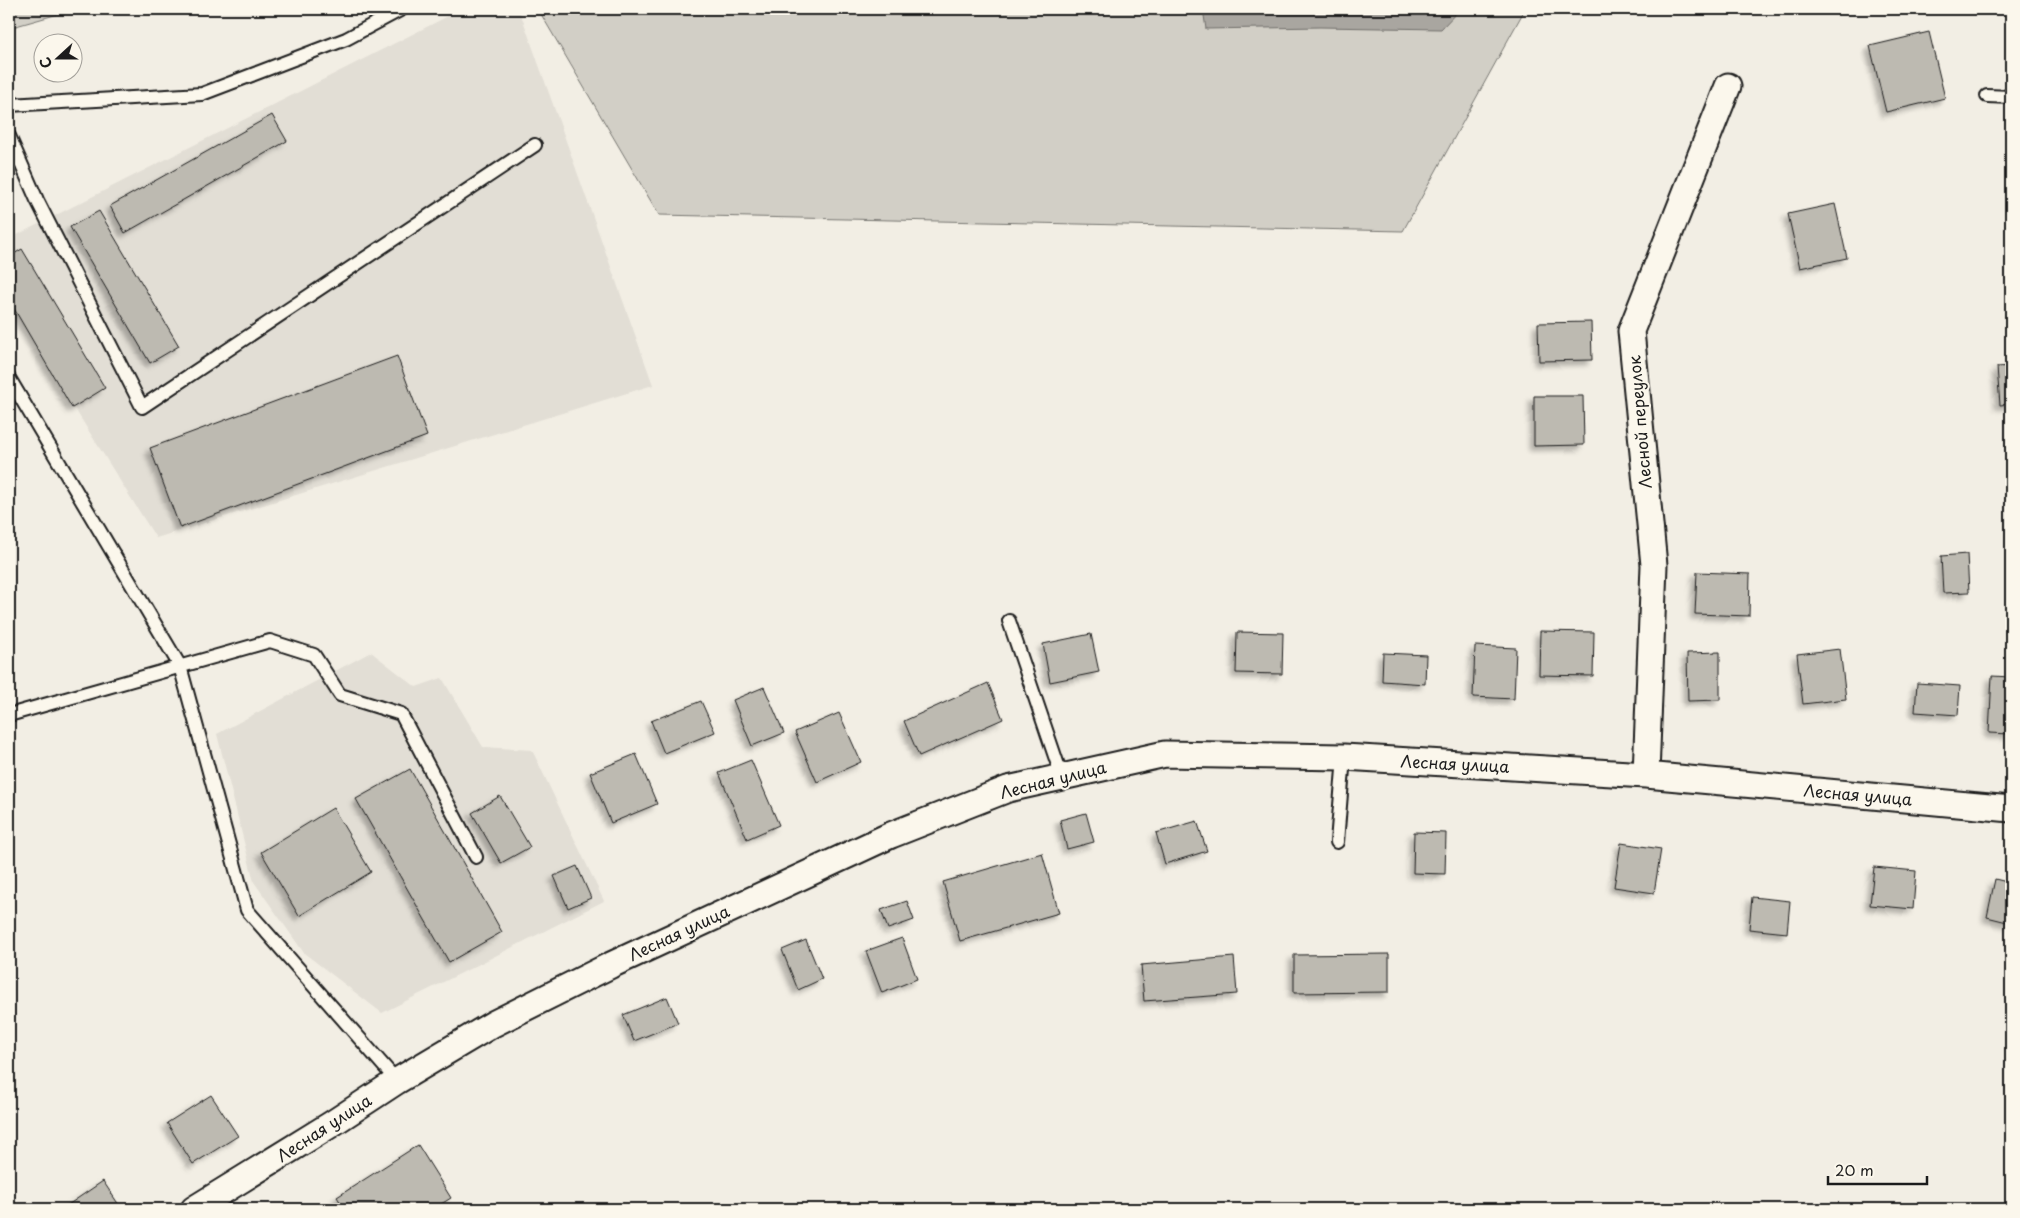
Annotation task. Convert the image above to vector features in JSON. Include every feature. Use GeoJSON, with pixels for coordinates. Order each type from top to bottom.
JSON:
{"type":"FeatureCollection","features":[{"type":"Feature","properties":{"kind":"street","name":"Лесной переулок"},"geometry":{"type":"LineString","coordinates":[[1646,775],[1654,565],[1631,331],[1728,86]]}},
{"type":"Feature","properties":{"kind":"street","name":"Лесная улица"},"geometry":{"type":"LineString","coordinates":[[194,1209],[397,1081],[493,1024],[611,965],[891,835],[1008,789],[1164,754],[1344,757],[1646,775],[2011,809]]}},
{"type":"Feature","properties":{"kind":"lane"},"geometry":{"type":"LineString","coordinates":[[9,105],[202,94],[346,39],[402,9]]}},
{"type":"Feature","properties":{"kind":"lane"},"geometry":{"type":"LineString","coordinates":[[1987,96],[2011,97]]}},
{"type":"Feature","properties":{"kind":"lane"},"geometry":{"type":"LineString","coordinates":[[9,136],[37,200],[142,407],[536,145]]}},
{"type":"Feature","properties":{"kind":"lane"},"geometry":{"type":"LineString","coordinates":[[9,378],[180,666],[247,910],[397,1081]]}},
{"type":"Feature","properties":{"kind":"lane"},"geometry":{"type":"LineString","coordinates":[[1009,621],[1062,777]]}},
{"type":"Feature","properties":{"kind":"lane"},"geometry":{"type":"LineString","coordinates":[[9,715],[270,642],[314,655],[340,695],[401,714],[476,857]]}},
{"type":"Feature","properties":{"kind":"lane"},"geometry":{"type":"LineString","coordinates":[[1337,842],[1344,757]]}},
{"type":"Feature","properties":{"kind":"shaded area"},"geometry":{"type":"Polygon","coordinates":[[[9,9],[76,9],[9,28],[9,9]]]}},
{"type":"Feature","properties":{"kind":"shaded area"},"geometry":{"type":"Polygon","coordinates":[[[462,9],[519,9],[653,385],[156,538],[9,304],[9,239],[462,9]]]}},
{"type":"Feature","properties":{"kind":"shaded area"},"geometry":{"type":"Polygon","coordinates":[[[538,9],[1525,9],[1403,231],[659,215],[538,9]]]}},
{"type":"Feature","properties":{"kind":"shaded area"},"geometry":{"type":"Polygon","coordinates":[[[1203,9],[1460,9],[1441,29],[1320,27],[1206,29],[1203,9]]]}},
{"type":"Feature","properties":{"kind":"shaded area"},"geometry":{"type":"Polygon","coordinates":[[[371,652],[416,687],[442,678],[483,747],[532,750],[604,901],[382,1013],[304,953],[254,882],[217,734],[371,652]]]}},
{"type":"Feature","properties":{"kind":"building"},"geometry":{"type":"Polygon","coordinates":[[[1929,32],[1945,98],[1886,112],[1870,46],[1929,32]]]}},
{"type":"Feature","properties":{"kind":"building"},"geometry":{"type":"Polygon","coordinates":[[[272,115],[287,141],[125,233],[110,206],[272,115]]]}},
{"type":"Feature","properties":{"kind":"building"},"geometry":{"type":"Polygon","coordinates":[[[1835,204],[1847,258],[1800,268],[1788,214],[1835,204]]]}},
{"type":"Feature","properties":{"kind":"building"},"geometry":{"type":"Polygon","coordinates":[[[99,211],[179,346],[150,363],[70,227],[99,211]]]}},
{"type":"Feature","properties":{"kind":"building"},"geometry":{"type":"Polygon","coordinates":[[[22,249],[105,388],[72,408],[9,300],[9,257],[22,249]]]}},
{"type":"Feature","properties":{"kind":"building"},"geometry":{"type":"Polygon","coordinates":[[[1591,322],[1592,360],[1539,361],[1538,323],[1591,322]]]}},
{"type":"Feature","properties":{"kind":"building"},"geometry":{"type":"Polygon","coordinates":[[[397,356],[427,436],[180,528],[150,448],[397,356]]]}},
{"type":"Feature","properties":{"kind":"building"},"geometry":{"type":"Polygon","coordinates":[[[2011,366],[2011,404],[2000,405],[1997,367],[2011,366]]]}},
{"type":"Feature","properties":{"kind":"building"},"geometry":{"type":"Polygon","coordinates":[[[1534,396],[1583,396],[1584,445],[1534,446],[1534,396]]]}},
{"type":"Feature","properties":{"kind":"building"},"geometry":{"type":"Polygon","coordinates":[[[1967,554],[1969,592],[1943,593],[1941,556],[1967,554]]]}},
{"type":"Feature","properties":{"kind":"building"},"geometry":{"type":"Polygon","coordinates":[[[1697,572],[1750,574],[1749,616],[1695,614],[1697,572]]]}},
{"type":"Feature","properties":{"kind":"building"},"geometry":{"type":"Polygon","coordinates":[[[1540,631],[1594,632],[1593,676],[1539,675],[1540,631]]]}},
{"type":"Feature","properties":{"kind":"building"},"geometry":{"type":"Polygon","coordinates":[[[1237,632],[1283,633],[1282,674],[1236,673],[1237,632]]]}},
{"type":"Feature","properties":{"kind":"building"},"geometry":{"type":"Polygon","coordinates":[[[1091,634],[1099,672],[1050,682],[1043,644],[1091,634]]]}},
{"type":"Feature","properties":{"kind":"building"},"geometry":{"type":"Polygon","coordinates":[[[1475,646],[1516,648],[1514,699],[1473,697],[1475,646]]]}},
{"type":"Feature","properties":{"kind":"building"},"geometry":{"type":"Polygon","coordinates":[[[1840,649],[1846,699],[1803,704],[1797,654],[1840,649]]]}},
{"type":"Feature","properties":{"kind":"building"},"geometry":{"type":"Polygon","coordinates":[[[1720,652],[1720,700],[1688,701],[1687,653],[1720,652]]]}},
{"type":"Feature","properties":{"kind":"building"},"geometry":{"type":"Polygon","coordinates":[[[1383,653],[1426,655],[1425,684],[1382,681],[1383,653]]]}},
{"type":"Feature","properties":{"kind":"building"},"geometry":{"type":"Polygon","coordinates":[[[1992,676],[2011,677],[2011,734],[1989,733],[1992,676]]]}},
{"type":"Feature","properties":{"kind":"building"},"geometry":{"type":"Polygon","coordinates":[[[988,683],[1003,719],[919,756],[904,721],[988,683]]]}},
{"type":"Feature","properties":{"kind":"building"},"geometry":{"type":"Polygon","coordinates":[[[1917,683],[1960,686],[1958,715],[1915,712],[1917,683]]]}},
{"type":"Feature","properties":{"kind":"building"},"geometry":{"type":"Polygon","coordinates":[[[764,687],[784,733],[752,746],[733,700],[764,687]]]}},
{"type":"Feature","properties":{"kind":"building"},"geometry":{"type":"Polygon","coordinates":[[[701,701],[715,732],[664,753],[651,721],[701,701]]]}},
{"type":"Feature","properties":{"kind":"building"},"geometry":{"type":"Polygon","coordinates":[[[839,713],[861,762],[817,782],[795,732],[839,713]]]}},
{"type":"Feature","properties":{"kind":"building"},"geometry":{"type":"Polygon","coordinates":[[[636,754],[657,804],[611,823],[590,773],[636,754]]]}},
{"type":"Feature","properties":{"kind":"building"},"geometry":{"type":"Polygon","coordinates":[[[751,760],[779,825],[747,839],[719,773],[751,760]]]}},
{"type":"Feature","properties":{"kind":"building"},"geometry":{"type":"Polygon","coordinates":[[[410,769],[502,932],[449,962],[356,799],[410,769]]]}},
{"type":"Feature","properties":{"kind":"building"},"geometry":{"type":"Polygon","coordinates":[[[500,796],[530,847],[501,863],[472,813],[500,796]]]}},
{"type":"Feature","properties":{"kind":"building"},"geometry":{"type":"Polygon","coordinates":[[[333,808],[371,872],[299,916],[261,852],[333,808]]]}},
{"type":"Feature","properties":{"kind":"building"},"geometry":{"type":"Polygon","coordinates":[[[1086,813],[1094,842],[1067,849],[1060,820],[1086,813]]]}},
{"type":"Feature","properties":{"kind":"building"},"geometry":{"type":"Polygon","coordinates":[[[1197,821],[1207,851],[1165,864],[1156,833],[1197,821]]]}},
{"type":"Feature","properties":{"kind":"building"},"geometry":{"type":"Polygon","coordinates":[[[1414,832],[1446,833],[1445,874],[1413,873],[1414,832]]]}},
{"type":"Feature","properties":{"kind":"building"},"geometry":{"type":"Polygon","coordinates":[[[1621,843],[1661,849],[1654,893],[1614,887],[1621,843]]]}},
{"type":"Feature","properties":{"kind":"building"},"geometry":{"type":"Polygon","coordinates":[[[1042,853],[1059,913],[960,941],[943,882],[1042,853]]]}},
{"type":"Feature","properties":{"kind":"building"},"geometry":{"type":"Polygon","coordinates":[[[577,866],[591,898],[568,908],[554,876],[577,866]]]}},
{"type":"Feature","properties":{"kind":"building"},"geometry":{"type":"Polygon","coordinates":[[[1874,867],[1916,871],[1913,909],[1870,905],[1874,867]]]}},
{"type":"Feature","properties":{"kind":"building"},"geometry":{"type":"Polygon","coordinates":[[[1995,879],[2011,883],[2011,923],[1987,917],[1995,879]]]}},
{"type":"Feature","properties":{"kind":"building"},"geometry":{"type":"Polygon","coordinates":[[[1752,897],[1790,901],[1787,933],[1749,929],[1752,897]]]}},
{"type":"Feature","properties":{"kind":"building"},"geometry":{"type":"Polygon","coordinates":[[[907,901],[914,920],[888,929],[881,910],[907,901]]]}},
{"type":"Feature","properties":{"kind":"building"},"geometry":{"type":"Polygon","coordinates":[[[902,938],[917,979],[882,993],[866,951],[902,938]]]}},
{"type":"Feature","properties":{"kind":"building"},"geometry":{"type":"Polygon","coordinates":[[[806,940],[822,979],[798,990],[782,950],[806,940]]]}},
{"type":"Feature","properties":{"kind":"building"},"geometry":{"type":"Polygon","coordinates":[[[1389,954],[1389,992],[1294,993],[1294,955],[1389,954]]]}},
{"type":"Feature","properties":{"kind":"building"},"geometry":{"type":"Polygon","coordinates":[[[1234,957],[1237,994],[1144,1001],[1141,965],[1234,957]]]}},
{"type":"Feature","properties":{"kind":"building"},"geometry":{"type":"Polygon","coordinates":[[[667,997],[678,1023],[634,1041],[623,1015],[667,997]]]}},
{"type":"Feature","properties":{"kind":"building"},"geometry":{"type":"Polygon","coordinates":[[[211,1095],[238,1136],[193,1164],[167,1123],[211,1095]]]}},
{"type":"Feature","properties":{"kind":"building"},"geometry":{"type":"Polygon","coordinates":[[[418,1145],[451,1198],[433,1209],[345,1209],[337,1197],[418,1145]]]}},
{"type":"Feature","properties":{"kind":"building"},"geometry":{"type":"Polygon","coordinates":[[[103,1181],[119,1205],[113,1209],[62,1209],[103,1181]]]}}]}
